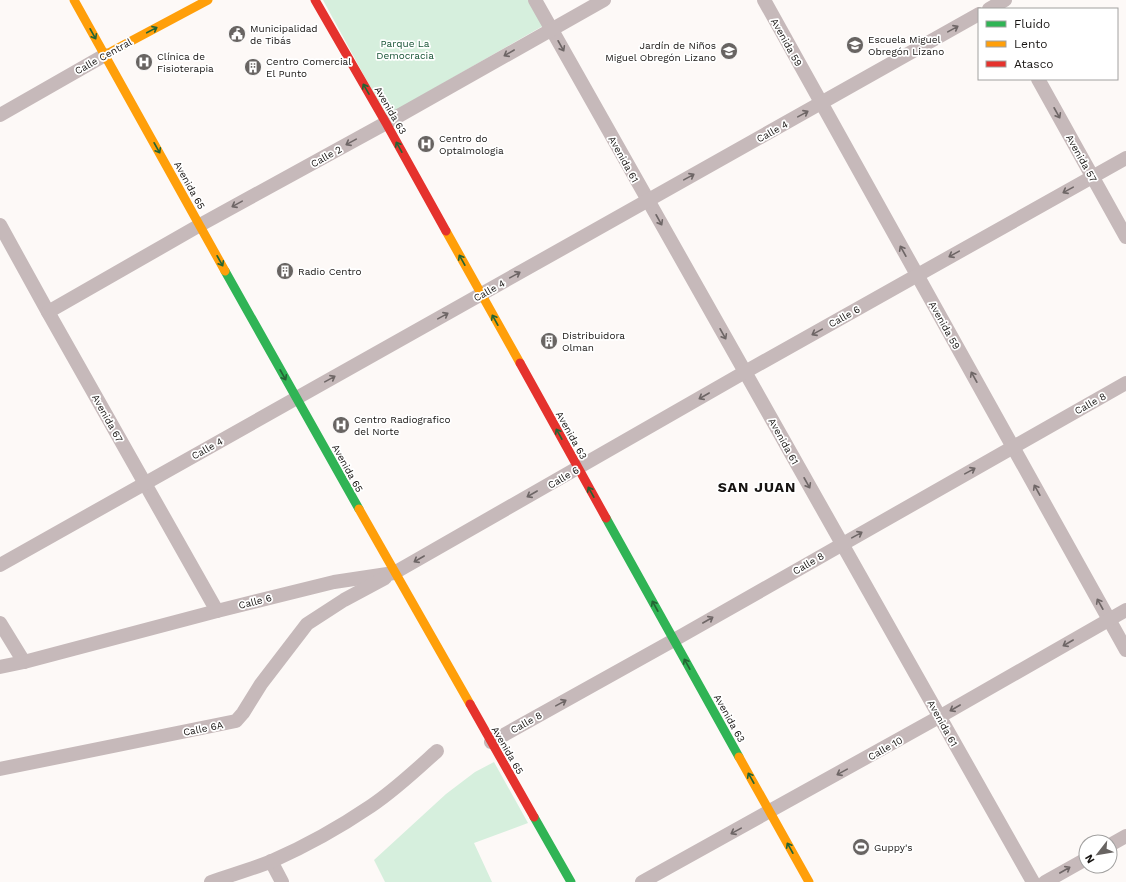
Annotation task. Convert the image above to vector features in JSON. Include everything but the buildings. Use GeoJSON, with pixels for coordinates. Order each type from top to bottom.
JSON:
{"type":"FeatureCollection","features":[{"type":"Feature","properties":{"kind":"main road","name":"Avenida 65"},"geometry":{"type":"LineString","coordinates":[[74,0],[394,573],[571,882]]}},
{"type":"Feature","properties":{"kind":"main road","name":"Calle Central"},"geometry":{"type":"LineString","coordinates":[[105,55],[208,0]]}},
{"type":"Feature","properties":{"kind":"main road","name":"Avenida 63"},"geometry":{"type":"LineString","coordinates":[[315,0],[386,123],[809,882]]}},
{"type":"Feature","properties":{"kind":"street","name":"Avenida 61"},"geometry":{"type":"LineString","coordinates":[[535,0],[1032,882]]}},
{"type":"Feature","properties":{"kind":"street","name":"Calle 2"},"geometry":{"type":"LineString","coordinates":[[48,312],[200,225],[386,123],[604,0]]}},
{"type":"Feature","properties":{"kind":"street","name":"Avenida 59"},"geometry":{"type":"LineString","coordinates":[[764,0],[1126,650]]}},
{"type":"Feature","properties":{"kind":"street","name":"Calle 4"},"geometry":{"type":"LineString","coordinates":[[0,565],[978,15]]}},
{"type":"Feature","properties":{"kind":"street","name":"Calle Central"},"geometry":{"type":"LineString","coordinates":[[0,115],[105,55]]}},
{"type":"Feature","properties":{"kind":"street","name":"Avenida 57"},"geometry":{"type":"LineString","coordinates":[[1039,80],[1126,237]]}},
{"type":"Feature","properties":{"kind":"street","name":"Calle 6"},"geometry":{"type":"LineString","coordinates":[[0,667],[334,582],[394,573],[745,372],[1126,158]]}},
{"type":"Feature","properties":{"kind":"street","name":"Avenida 67"},"geometry":{"type":"LineString","coordinates":[[0,225],[217,611]]}},
{"type":"Feature","properties":{"kind":"street","name":"Calle 8"},"geometry":{"type":"LineString","coordinates":[[491,742],[674,640],[1126,383]]}},
{"type":"Feature","properties":{"kind":"street","name":"Calle 6A"},"geometry":{"type":"LineString","coordinates":[[0,769],[236,721],[243,713],[261,684],[307,624],[344,600],[394,573]]}},
{"type":"Feature","properties":{"kind":"street"},"geometry":{"type":"LineString","coordinates":[[334,582],[344,600]]}},
{"type":"Feature","properties":{"kind":"street","name":"Calle 10"},"geometry":{"type":"LineString","coordinates":[[642,882],[940,717],[1126,610]]}},
{"type":"Feature","properties":{"kind":"street"},"geometry":{"type":"LineString","coordinates":[[0,623],[24,662]]}},
{"type":"Feature","properties":{"kind":"street"},"geometry":{"type":"LineString","coordinates":[[211,882],[271,861],[307,844],[348,821],[373,806],[402,783],[437,751]]}},
{"type":"Feature","properties":{"kind":"street"},"geometry":{"type":"LineString","coordinates":[[271,861],[282,882]]}},
{"type":"Feature","properties":{"kind":"street"},"geometry":{"type":"LineString","coordinates":[[1045,882],[1078,863]]}},
{"type":"Feature","properties":{"kind":"green space","name":"Parque La Democracia"},"geometry":{"type":"Polygon","coordinates":[[[323,0],[535,0],[548,23],[386,116],[323,0]]]}},
{"type":"Feature","properties":{"kind":"green space"},"geometry":{"type":"Polygon","coordinates":[[[494,762],[528,823],[474,843],[492,882],[385,882],[374,860],[446,794],[475,772],[494,762]]]}},
{"type":"Feature","properties":{"kind":"traffic: fast"},"geometry":{"type":"LineString","coordinates":[[225,271],[359,509]]}},
{"type":"Feature","properties":{"kind":"traffic: fast"},"geometry":{"type":"LineString","coordinates":[[606,518],[739,757]]}},
{"type":"Feature","properties":{"kind":"traffic: fast"},"geometry":{"type":"LineString","coordinates":[[534,817],[571,882]]}},
{"type":"Feature","properties":{"kind":"traffic: slow"},"geometry":{"type":"LineString","coordinates":[[74,0],[225,271]]}},
{"type":"Feature","properties":{"kind":"traffic: slow"},"geometry":{"type":"LineString","coordinates":[[105,55],[208,0]]}},
{"type":"Feature","properties":{"kind":"traffic: slow"},"geometry":{"type":"LineString","coordinates":[[446,231],[520,363]]}},
{"type":"Feature","properties":{"kind":"traffic: slow"},"geometry":{"type":"LineString","coordinates":[[359,509],[470,704]]}},
{"type":"Feature","properties":{"kind":"traffic: slow"},"geometry":{"type":"LineString","coordinates":[[739,757],[809,882]]}},
{"type":"Feature","properties":{"kind":"traffic: jam"},"geometry":{"type":"LineString","coordinates":[[315,0],[446,231]]}},
{"type":"Feature","properties":{"kind":"traffic: jam"},"geometry":{"type":"LineString","coordinates":[[520,363],[606,518]]}},
{"type":"Feature","properties":{"kind":"traffic: jam"},"geometry":{"type":"LineString","coordinates":[[470,704],[534,817]]}},
{"type":"Feature","properties":{"kind":"place","name":"Municipalidad de Tibás"},"geometry":{"type":"Point","coordinates":[237,34]}},
{"type":"Feature","properties":{"kind":"place","name":"Escuela Miguel Obregón Lizano"},"geometry":{"type":"Point","coordinates":[855,45]}},
{"type":"Feature","properties":{"kind":"place","name":"Jardín de Niños Miguel Obregón Lizano"},"geometry":{"type":"Point","coordinates":[729,51]}},
{"type":"Feature","properties":{"kind":"place","name":"Clínica de Fisioterapia"},"geometry":{"type":"Point","coordinates":[144,62]}},
{"type":"Feature","properties":{"kind":"place","name":"Centro Comercial El Punto"},"geometry":{"type":"Point","coordinates":[253,67]}},
{"type":"Feature","properties":{"kind":"place","name":"Centro do Optalmologia"},"geometry":{"type":"Point","coordinates":[426,144]}},
{"type":"Feature","properties":{"kind":"place","name":"Radio Centro"},"geometry":{"type":"Point","coordinates":[285,271]}},
{"type":"Feature","properties":{"kind":"place","name":"Distribuidora Olman"},"geometry":{"type":"Point","coordinates":[549,341]}},
{"type":"Feature","properties":{"kind":"place","name":"Centro Radiografico del Norte"},"geometry":{"type":"Point","coordinates":[341,425]}},
{"type":"Feature","properties":{"kind":"place","name":"Guppy's"},"geometry":{"type":"Point","coordinates":[861,847]}},
{"type":"Feature","properties":{"kind":"district","name":"SAN JUAN"},"geometry":{"type":"Point","coordinates":[757,487]}}]}
